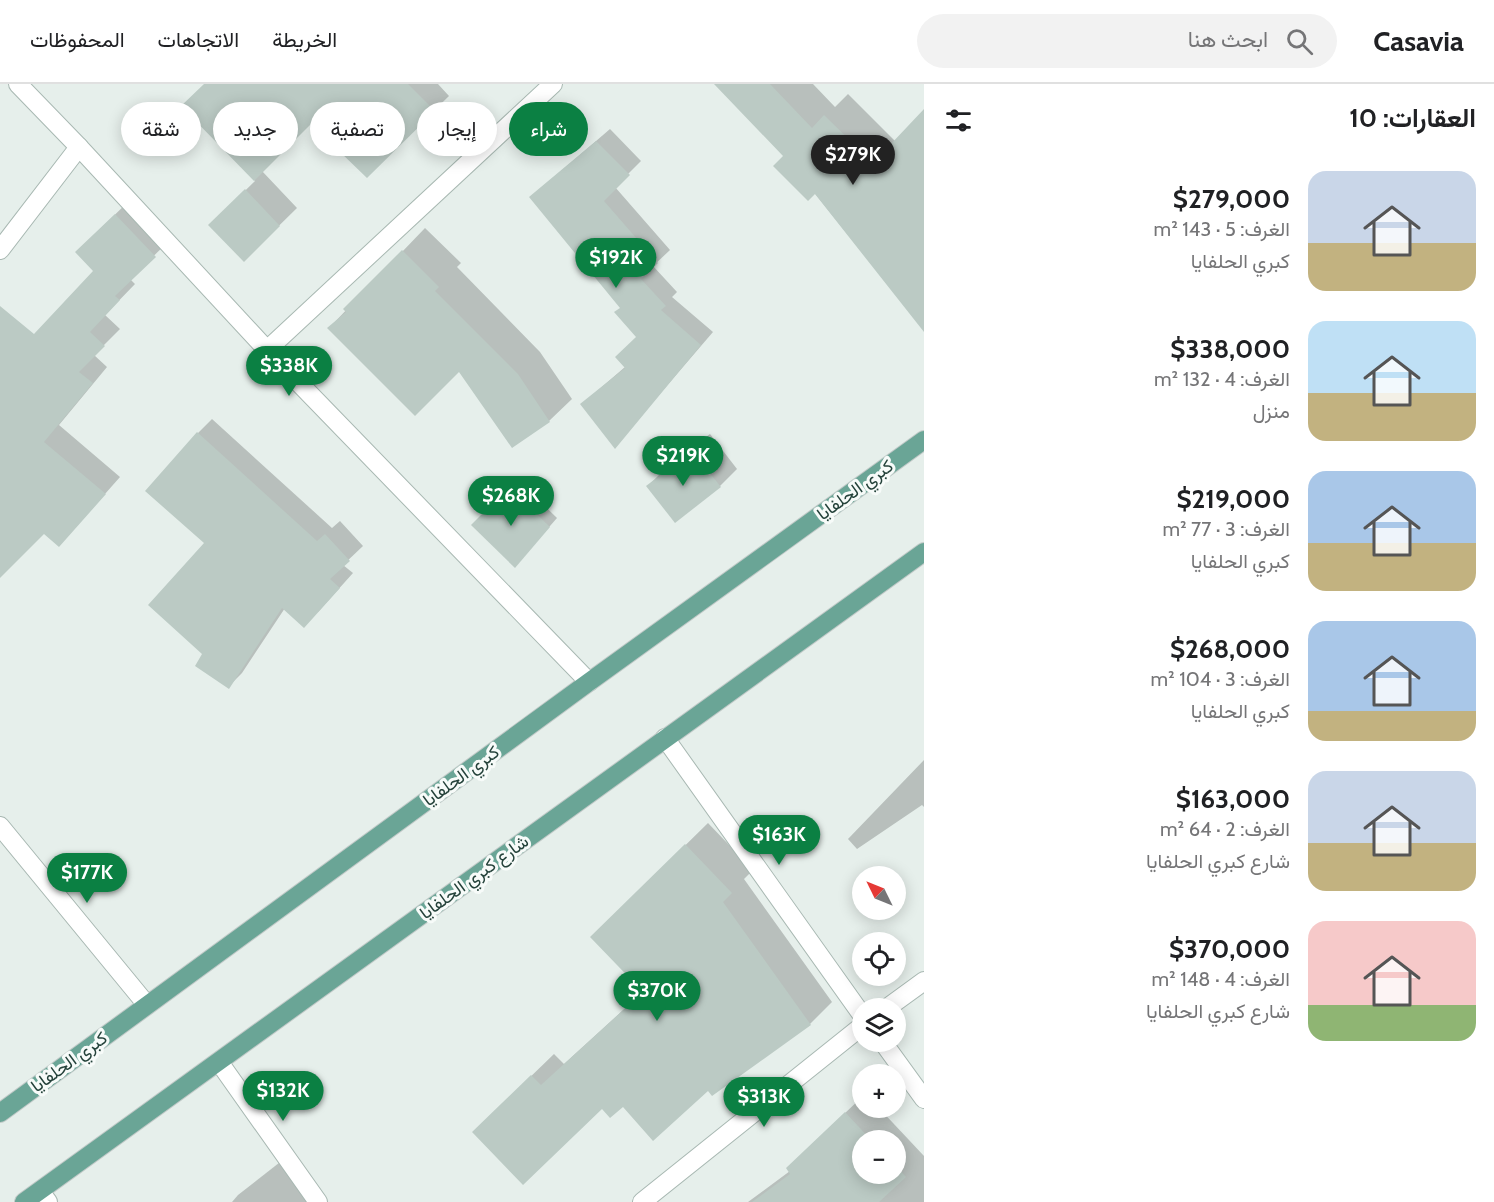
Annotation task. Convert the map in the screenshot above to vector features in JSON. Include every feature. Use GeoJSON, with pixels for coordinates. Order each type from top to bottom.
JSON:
{"type":"FeatureCollection","features":[{"type":"Feature","properties":{"kind":"main road","name":"كبري الحلفايا"},"geometry":{"type":"LineString","coordinates":[[0,1113],[924,440]]}},
{"type":"Feature","properties":{"kind":"main road","name":"شارع كبري الحلفايا"},"geometry":{"type":"LineString","coordinates":[[24,1202],[44,1196],[219,1062],[924,552]]}},
{"type":"Feature","properties":{"kind":"street"},"geometry":{"type":"LineString","coordinates":[[18,84],[267,350],[589,682]]}},
{"type":"Feature","properties":{"kind":"street"},"geometry":{"type":"LineString","coordinates":[[267,350],[553,84]]}},
{"type":"Feature","properties":{"kind":"street"},"geometry":{"type":"LineString","coordinates":[[0,250],[79,147]]}},
{"type":"Feature","properties":{"kind":"street"},"geometry":{"type":"LineString","coordinates":[[665,738],[852,1000]]}},
{"type":"Feature","properties":{"kind":"street"},"geometry":{"type":"LineString","coordinates":[[0,826],[147,1005]]}},
{"type":"Feature","properties":{"kind":"street"},"geometry":{"type":"LineString","coordinates":[[901,998],[924,981]]}},
{"type":"Feature","properties":{"kind":"street"},"geometry":{"type":"LineString","coordinates":[[642,1202],[852,1034]]}},
{"type":"Feature","properties":{"kind":"street"},"geometry":{"type":"LineString","coordinates":[[890,1052],[924,1099]]}},
{"type":"Feature","properties":{"kind":"street"},"geometry":{"type":"LineString","coordinates":[[219,1062],[318,1202]]}},
{"type":"Feature","properties":{"kind":"building"},"geometry":{"type":"Polygon","coordinates":[[[204,84],[408,84],[426,102],[417,102],[417,129],[405,141],[405,102],[310,102],[310,125],[298,137],[298,102],[213,102],[213,139],[201,127],[201,102],[185,102],[204,84]]]}},
{"type":"Feature","properties":{"kind":"building"},"geometry":{"type":"Polygon","coordinates":[[[714,84],[770,84],[812,128],[824,115],[873,163],[924,109],[924,332],[815,194],[808,201],[773,166],[783,156],[714,84]]]}},
{"type":"Feature","properties":{"kind":"building"},"geometry":{"type":"Polygon","coordinates":[[[596,141],[630,175],[604,201],[658,263],[641,279],[666,306],[661,310],[701,345],[615,449],[580,404],[625,368],[615,357],[636,337],[614,312],[620,308],[529,197],[578,156],[588,156],[588,148],[596,141]]]}},
{"type":"Feature","properties":{"kind":"building"},"geometry":{"type":"Polygon","coordinates":[[[230,156],[279,156],[254,181],[230,156]]]}},
{"type":"Feature","properties":{"kind":"building"},"geometry":{"type":"Polygon","coordinates":[[[344,156],[389,156],[367,178],[344,156]]]}},
{"type":"Feature","properties":{"kind":"building"},"geometry":{"type":"Polygon","coordinates":[[[245,189],[280,226],[244,262],[208,225],[245,189]]]}},
{"type":"Feature","properties":{"kind":"building"},"geometry":{"type":"Polygon","coordinates":[[[115,214],[156,257],[115,296],[120,300],[90,332],[105,346],[79,372],[93,383],[44,442],[106,494],[59,547],[44,534],[0,578],[0,306],[34,334],[93,271],[75,252],[115,214]]]}},
{"type":"Feature","properties":{"kind":"building"},"geometry":{"type":"Polygon","coordinates":[[[402,250],[439,287],[435,291],[518,374],[550,422],[512,448],[459,372],[415,416],[327,328],[346,312],[343,309],[402,250]]]}},
{"type":"Feature","properties":{"kind":"building"},"geometry":{"type":"Polygon","coordinates":[[[197,432],[317,541],[325,534],[350,561],[330,579],[340,588],[304,628],[282,608],[229,689],[195,666],[202,654],[148,605],[204,543],[145,491],[197,432]]]}},
{"type":"Feature","properties":{"kind":"building"},"geometry":{"type":"Polygon","coordinates":[[[692,451],[721,487],[675,523],[646,486],[692,451]]]}},
{"type":"Feature","properties":{"kind":"building"},"geometry":{"type":"Polygon","coordinates":[[[509,487],[550,527],[515,568],[471,525],[509,487]]]}},
{"type":"Feature","properties":{"kind":"building"},"geometry":{"type":"Polygon","coordinates":[[[685,844],[732,893],[723,902],[811,1025],[712,1096],[708,1091],[653,1141],[623,1107],[610,1118],[602,1109],[523,1185],[472,1132],[531,1075],[541,1085],[643,992],[590,937],[685,844]]]}},
{"type":"Feature","properties":{"kind":"building"},"geometry":{"type":"Polygon","coordinates":[[[845,1112],[862,1130],[852,1130],[852,1184],[898,1184],[879,1202],[752,1202],[790,1174],[786,1168],[845,1112]]]}}]}
